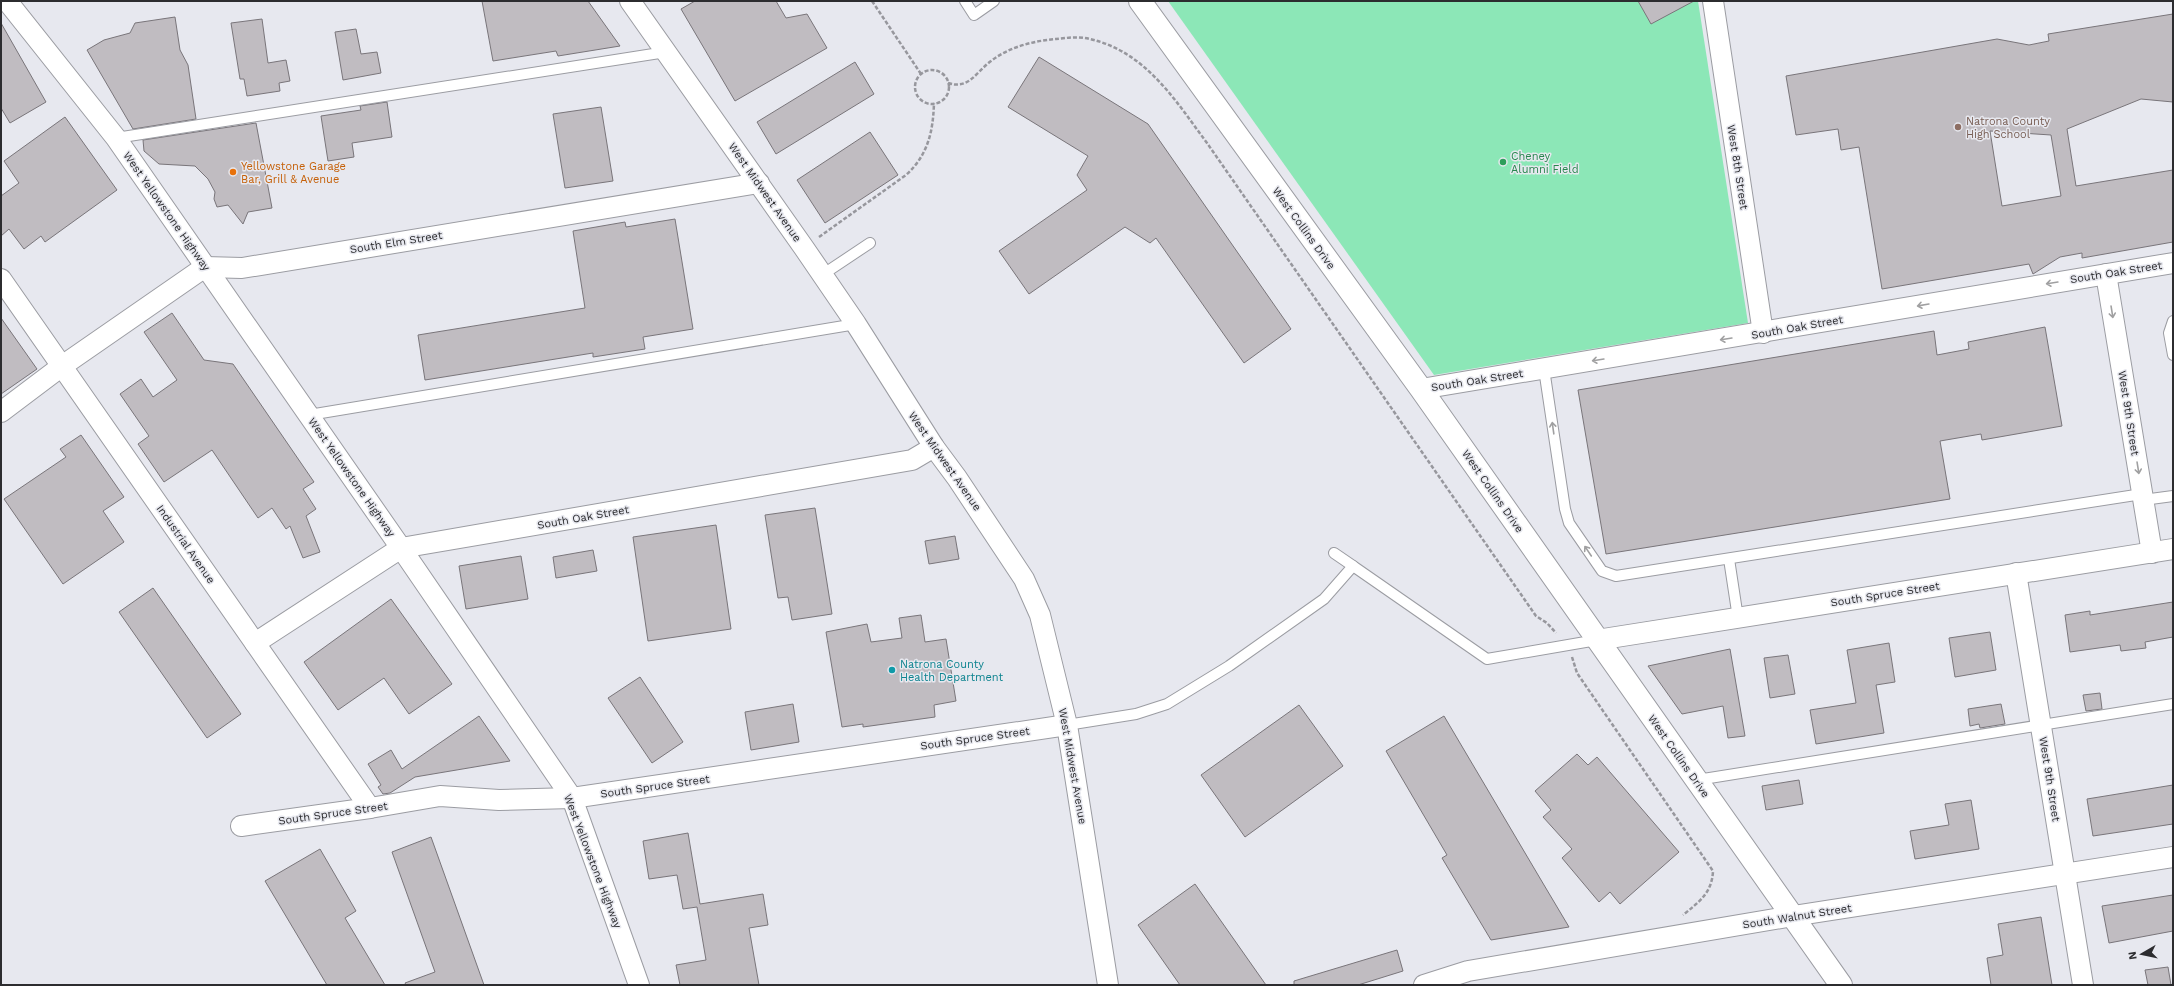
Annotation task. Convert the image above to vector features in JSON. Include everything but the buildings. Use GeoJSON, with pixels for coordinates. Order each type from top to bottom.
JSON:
{"type":"FeatureCollection","features":[{"type":"Feature","properties":{"kind":"main road","name":"West Collins Drive"},"geometry":{"type":"LineString","coordinates":[[1140,1],[1421,389],[1841,985]]}},
{"type":"Feature","properties":{"kind":"street","name":"West Midwest Avenue"},"geometry":{"type":"LineString","coordinates":[[630,1],[760,183],[856,324],[934,447],[958,478],[1024,579],[1040,615],[1067,725],[1108,985]]}},
{"type":"Feature","properties":{"kind":"street","name":"West 8th Street"},"geometry":{"type":"LineString","coordinates":[[1713,1],[1763,333]]}},
{"type":"Feature","properties":{"kind":"street","name":"West Yellowstone Highway"},"geometry":{"type":"LineString","coordinates":[[10,3],[116,138],[401,548],[572,798],[639,985]]}},
{"type":"Feature","properties":{"kind":"street","name":"South Elm Street"},"geometry":{"type":"LineString","coordinates":[[205,266],[242,268],[760,183]]}},
{"type":"Feature","properties":{"kind":"street","name":"South Oak Street"},"geometry":{"type":"LineString","coordinates":[[1421,389],[1763,333],[2173,263]]}},
{"type":"Feature","properties":{"kind":"street"},"geometry":{"type":"LineString","coordinates":[[1,412],[62,366],[205,266]]}},
{"type":"Feature","properties":{"kind":"street","name":"West 9th Street"},"geometry":{"type":"LineString","coordinates":[[2106,274],[2152,553]]}},
{"type":"Feature","properties":{"kind":"street","name":"Industrial Avenue"},"geometry":{"type":"LineString","coordinates":[[1,279],[370,808]]}},
{"type":"Feature","properties":{"kind":"street","name":"South Oak Street"},"geometry":{"type":"LineString","coordinates":[[255,643],[401,548],[912,460],[934,447]]}},
{"type":"Feature","properties":{"kind":"street","name":"South Spruce Street"},"geometry":{"type":"LineString","coordinates":[[1597,640],[2173,550]]}},
{"type":"Feature","properties":{"kind":"street","name":"West 9th Street"},"geometry":{"type":"LineString","coordinates":[[2016,574],[2083,985]]}},
{"type":"Feature","properties":{"kind":"street","name":"South Spruce Street"},"geometry":{"type":"LineString","coordinates":[[242,826],[370,808],[440,796],[499,800],[572,798],[1067,725]]}},
{"type":"Feature","properties":{"kind":"street","name":"South Walnut Street"},"geometry":{"type":"LineString","coordinates":[[1424,985],[1468,971],[1793,916],[2173,857]]}},
{"type":"Feature","properties":{"kind":"lane"},"geometry":{"type":"LineString","coordinates":[[965,1],[974,15],[994,1]]}},
{"type":"Feature","properties":{"kind":"lane"},"geometry":{"type":"LineString","coordinates":[[116,138],[666,52]]}},
{"type":"Feature","properties":{"kind":"lane"},"geometry":{"type":"LineString","coordinates":[[822,275],[870,243]]}},
{"type":"Feature","properties":{"kind":"lane"},"geometry":{"type":"LineString","coordinates":[[2173,321],[2169,333],[2173,355]]}},
{"type":"Feature","properties":{"kind":"lane"},"geometry":{"type":"LineString","coordinates":[[309,415],[856,324]]}},
{"type":"Feature","properties":{"kind":"lane"},"geometry":{"type":"LineString","coordinates":[[1544,369],[1565,509],[1569,523],[1602,571],[1616,576],[2143,497],[2173,496]]}},
{"type":"Feature","properties":{"kind":"lane"},"geometry":{"type":"LineString","coordinates":[[1334,553],[1487,659],[1597,640]]}},
{"type":"Feature","properties":{"kind":"lane"},"geometry":{"type":"LineString","coordinates":[[1729,559],[1738,618]]}},
{"type":"Feature","properties":{"kind":"lane"},"geometry":{"type":"LineString","coordinates":[[1067,725],[1136,714],[1168,704],[1229,666],[1324,599],[1353,566]]}},
{"type":"Feature","properties":{"kind":"lane"},"geometry":{"type":"LineString","coordinates":[[1696,781],[2173,704]]}},
{"type":"Feature","properties":{"kind":"path"},"geometry":{"type":"LineString","coordinates":[[872,1],[921,74]]}},
{"type":"Feature","properties":{"kind":"path"},"geometry":{"type":"LineString","coordinates":[[948,83],[964,85],[990,61],[1028,43],[1068,38],[1089,38],[1124,52],[1156,77],[1168,90],[1207,143],[1536,616],[1548,623],[1565,645],[1575,662],[1577,673],[1713,871],[1709,891],[1682,916]]}},
{"type":"Feature","properties":{"kind":"path"},"geometry":{"type":"LineString","coordinates":[[931,70],[942,73],[948,83],[947,94],[939,102],[934,103],[924,102],[917,94],[915,83],[921,74],[931,70]]}},
{"type":"Feature","properties":{"kind":"path"},"geometry":{"type":"LineString","coordinates":[[818,237],[906,175],[917,165],[930,139],[934,124],[934,103]]}},
{"type":"Feature","properties":{"kind":"green space","name":"Cheney Alumni Field"},"geometry":{"type":"Polygon","coordinates":[[[1168,1],[1698,1],[1748,323],[1434,375],[1168,1]]]}},
{"type":"Feature","properties":{"kind":"place","name":"Natrona County High School"},"geometry":{"type":"Point","coordinates":[1958,127]}},
{"type":"Feature","properties":{"kind":"place","name":"Cheney Alumni Field"},"geometry":{"type":"Point","coordinates":[1503,162]}},
{"type":"Feature","properties":{"kind":"place","name":"Yellowstone Garage Bar, Grill & Avenue"},"geometry":{"type":"Point","coordinates":[233,172]}},
{"type":"Feature","properties":{"kind":"place","name":"Natrona County Health Department"},"geometry":{"type":"Point","coordinates":[892,670]}}]}
